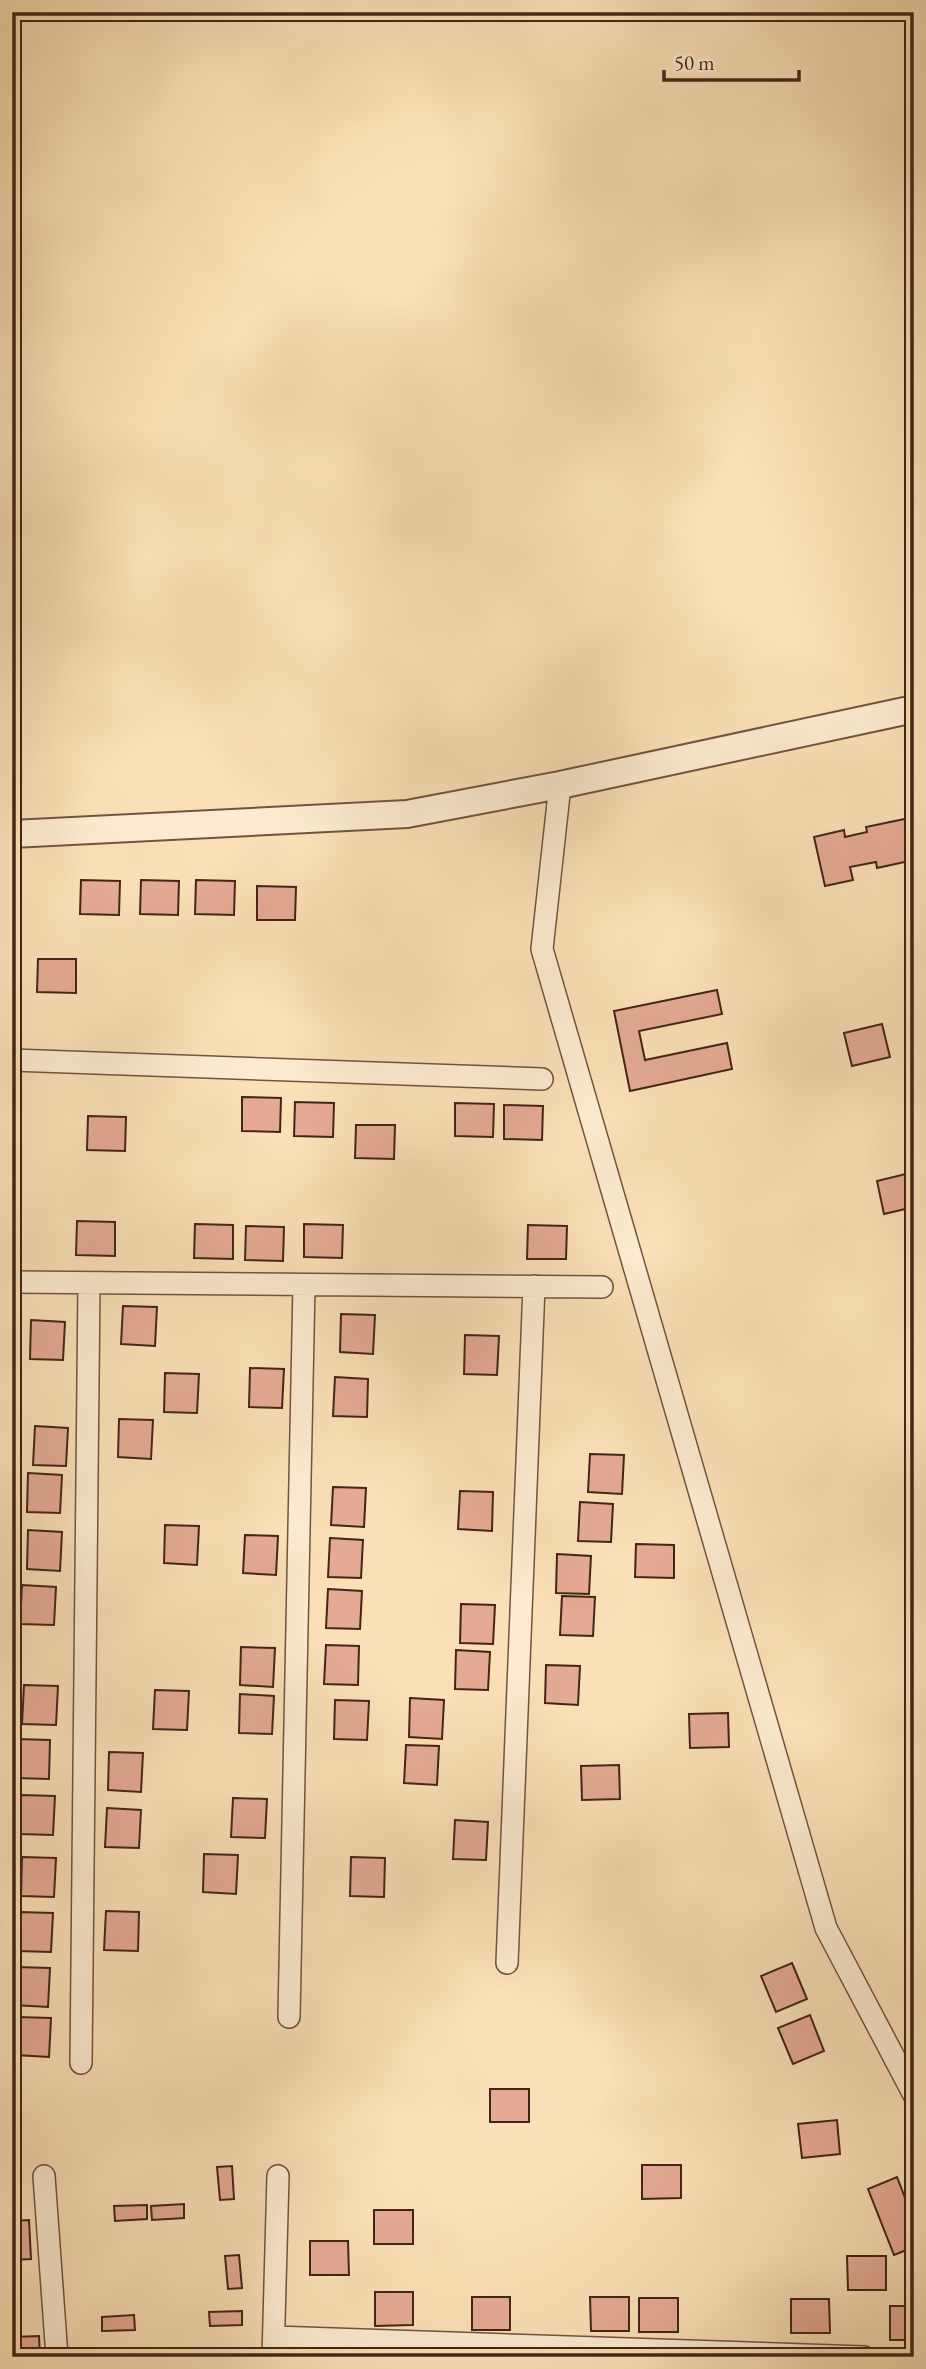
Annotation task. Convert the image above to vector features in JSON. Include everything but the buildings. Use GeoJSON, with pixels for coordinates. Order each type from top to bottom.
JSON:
{"type":"FeatureCollection","features":[{"type":"Feature","properties":{"kind":"street"},"geometry":{"type":"LineString","coordinates":[[12,834],[407,814],[560,785],[914,709]]}},
{"type":"Feature","properties":{"kind":"street"},"geometry":{"type":"LineString","coordinates":[[560,785],[542,949],[826,1928],[914,2095]]}},
{"type":"Feature","properties":{"kind":"street"},"geometry":{"type":"LineString","coordinates":[[12,1060],[542,1079]]}},
{"type":"Feature","properties":{"kind":"street"},"geometry":{"type":"LineString","coordinates":[[12,1282],[602,1287]]}},
{"type":"Feature","properties":{"kind":"street"},"geometry":{"type":"LineString","coordinates":[[81,2063],[89,1283]]}},
{"type":"Feature","properties":{"kind":"street"},"geometry":{"type":"LineString","coordinates":[[289,2017],[303,1285]]}},
{"type":"Feature","properties":{"kind":"street"},"geometry":{"type":"LineString","coordinates":[[507,1963],[534,1286]]}},
{"type":"Feature","properties":{"kind":"street"},"geometry":{"type":"LineString","coordinates":[[44,2176],[57,2357]]}},
{"type":"Feature","properties":{"kind":"street"},"geometry":{"type":"LineString","coordinates":[[278,2176],[274,2347],[864,2357]]}}]}
